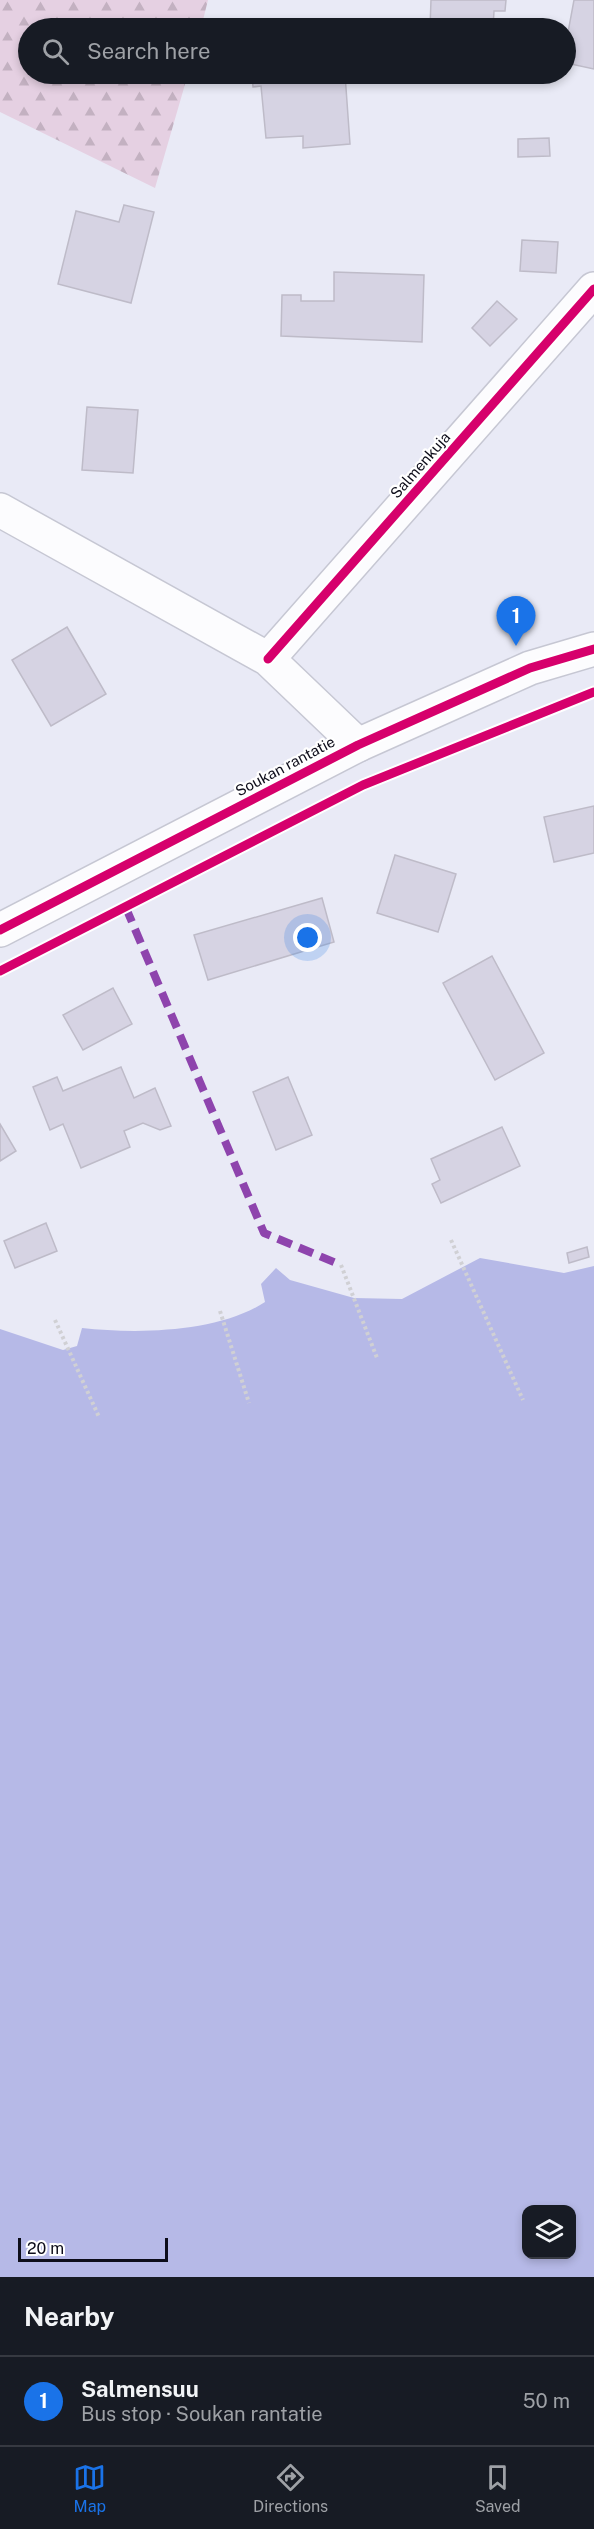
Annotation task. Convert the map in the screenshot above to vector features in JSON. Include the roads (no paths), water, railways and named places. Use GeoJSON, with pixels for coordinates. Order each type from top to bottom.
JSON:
{"type":"FeatureCollection","features":[{"type":"Feature","properties":{"kind":"street","name":"Salmenkuja"},"geometry":{"type":"LineString","coordinates":[[268,659],[594,289]]}},
{"type":"Feature","properties":{"kind":"street"},"geometry":{"type":"LineString","coordinates":[[0,510],[268,659],[358,745]]}},
{"type":"Feature","properties":{"kind":"street","name":"Soukan rantatie"},"geometry":{"type":"LineString","coordinates":[[0,930],[358,745],[530,668],[594,649]]}},
{"type":"Feature","properties":{"kind":"water"},"geometry":{"type":"Polygon","coordinates":[[[480,1258],[564,1273],[594,1266],[594,2277],[0,2277],[0,1329],[63,1350],[77,1346],[82,1328],[152,1331],[224,1320],[265,1302],[261,1284],[276,1268],[290,1280],[354,1298],[402,1299],[480,1258]]]}},
{"type":"Feature","properties":{"kind":"place","name":"Salmensuu"},"geometry":{"type":"Point","coordinates":[516,646]}}]}
